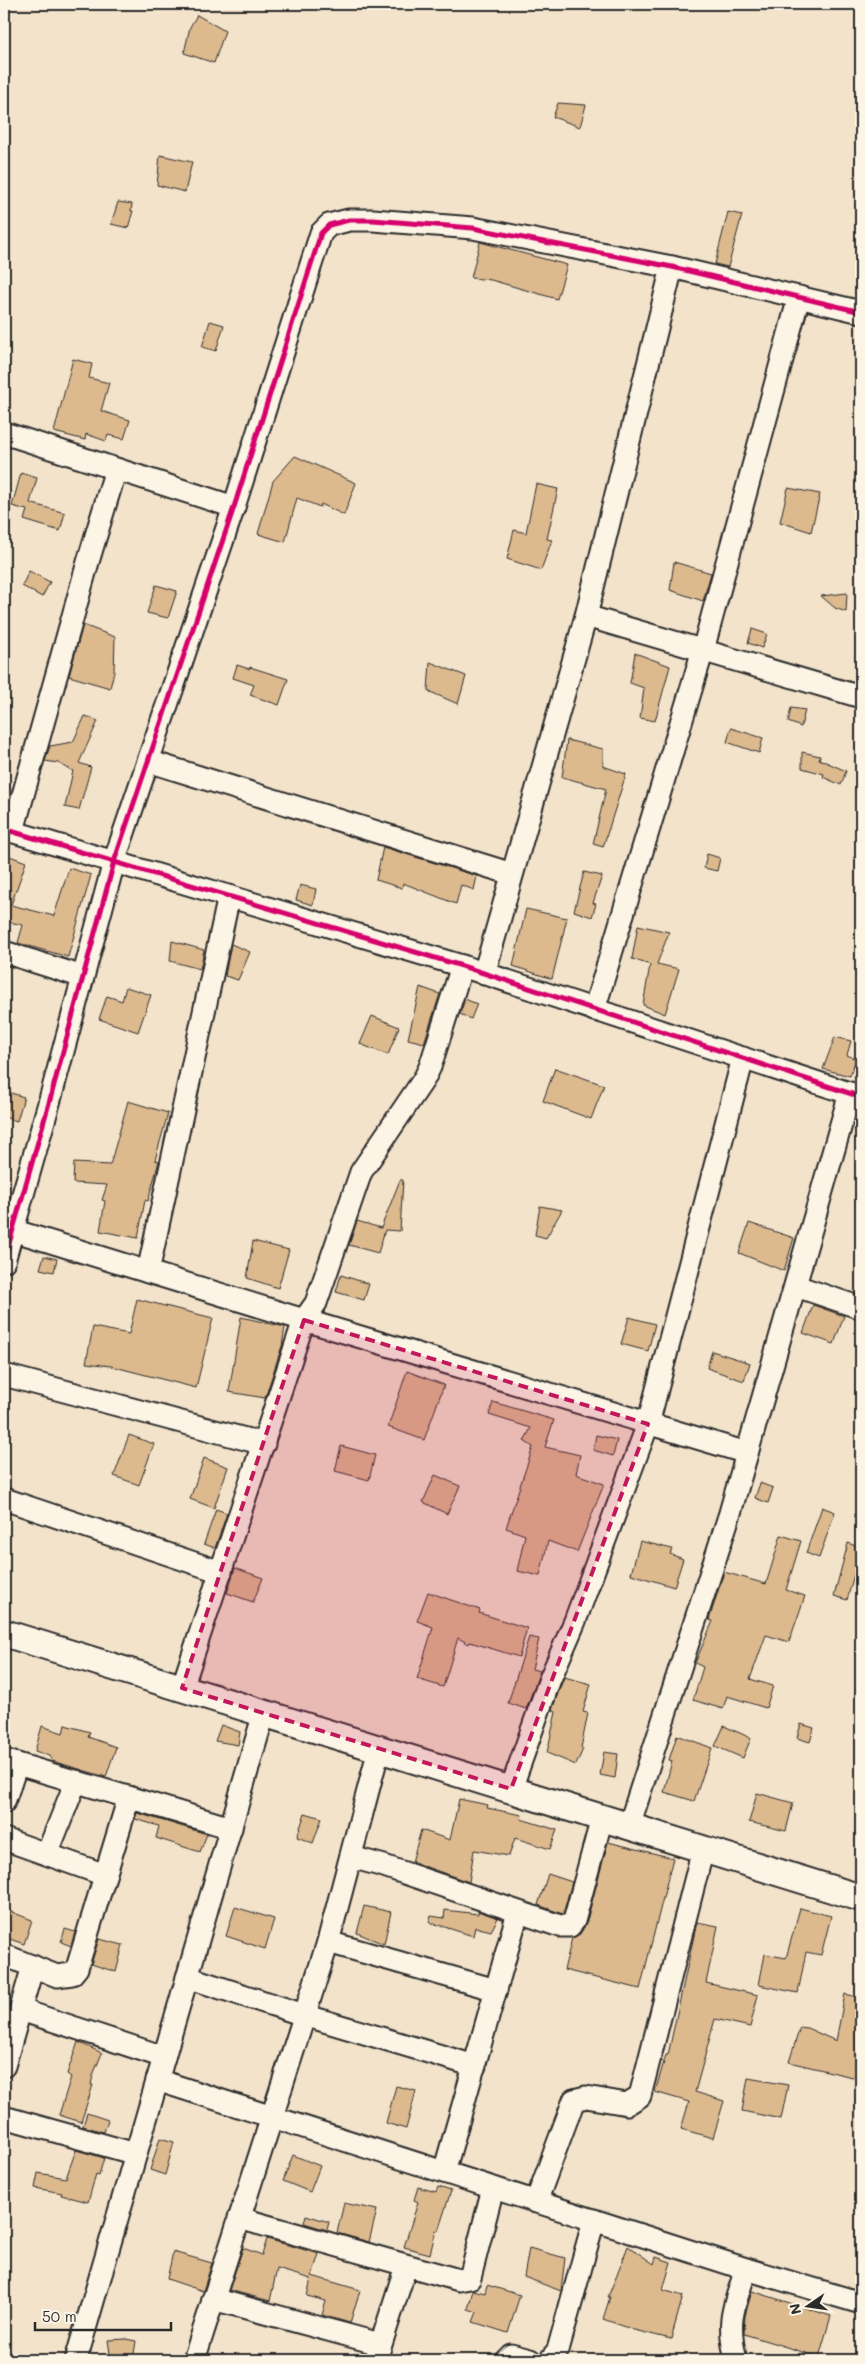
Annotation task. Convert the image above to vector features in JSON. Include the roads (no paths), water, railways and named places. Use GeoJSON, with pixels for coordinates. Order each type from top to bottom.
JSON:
{"type":"FeatureCollection","features":[{"type":"Feature","properties":{"kind":"street"},"geometry":{"type":"LineString","coordinates":[[4,1261],[12,1230],[12,1200],[84,977],[114,862],[234,507],[314,249],[321,233],[329,225],[349,220],[373,220],[473,228],[672,267],[861,312]]}},
{"type":"Feature","properties":{"kind":"street"},"geometry":{"type":"LineString","coordinates":[[484,974],[586,616],[672,267]]}},
{"type":"Feature","properties":{"kind":"street"},"geometry":{"type":"LineString","coordinates":[[594,1010],[703,650],[799,297]]}},
{"type":"Feature","properties":{"kind":"street"},"geometry":{"type":"LineString","coordinates":[[4,432],[234,507]]}},
{"type":"Feature","properties":{"kind":"street"},"geometry":{"type":"LineString","coordinates":[[116,469],[8,830],[462,966],[856,1095],[796,1286],[747,1453],[630,1826]]}},
{"type":"Feature","properties":{"kind":"street"},"geometry":{"type":"LineString","coordinates":[[586,616],[861,697]]}},
{"type":"Feature","properties":{"kind":"street"},"geometry":{"type":"LineString","coordinates":[[148,761],[512,874]]}},
{"type":"Feature","properties":{"kind":"street"},"geometry":{"type":"LineString","coordinates":[[148,1272],[229,896]]}},
{"type":"Feature","properties":{"kind":"street"},"geometry":{"type":"LineString","coordinates":[[4,952],[84,977]]}},
{"type":"Feature","properties":{"kind":"street"},"geometry":{"type":"LineString","coordinates":[[182,1688],[304,1320],[316,1302],[361,1172],[420,1085],[430,1067],[462,966]]}},
{"type":"Feature","properties":{"kind":"street"},"geometry":{"type":"LineString","coordinates":[[510,1789],[550,1678],[575,1621],[648,1424],[743,1058]]}},
{"type":"Feature","properties":{"kind":"street"},"geometry":{"type":"LineString","coordinates":[[12,1230],[747,1453]]}},
{"type":"Feature","properties":{"kind":"street"},"geometry":{"type":"LineString","coordinates":[[796,1286],[861,1308]]}},
{"type":"Feature","properties":{"kind":"street"},"geometry":{"type":"LineString","coordinates":[[4,1375],[264,1444]]}},
{"type":"Feature","properties":{"kind":"street"},"geometry":{"type":"LineString","coordinates":[[4,1499],[220,1572]]}},
{"type":"Feature","properties":{"kind":"street"},"geometry":{"type":"LineString","coordinates":[[4,1633],[861,1898]]}},
{"type":"Feature","properties":{"kind":"street"},"geometry":{"type":"LineString","coordinates":[[76,2360],[264,1714]]}},
{"type":"Feature","properties":{"kind":"street"},"geometry":{"type":"LineString","coordinates":[[194,2360],[328,1942],[352,1857],[379,1748]]}},
{"type":"Feature","properties":{"kind":"street"},"geometry":{"type":"LineString","coordinates":[[4,1802],[10,1762],[231,1828]]}},
{"type":"Feature","properties":{"kind":"street"},"geometry":{"type":"LineString","coordinates":[[47,1854],[76,1781]]}},
{"type":"Feature","properties":{"kind":"street"},"geometry":{"type":"LineString","coordinates":[[4,1955],[57,1976],[72,1974],[77,1968],[129,1798]]}},
{"type":"Feature","properties":{"kind":"street"},"geometry":{"type":"LineString","coordinates":[[352,1857],[560,1926],[570,1926],[574,1921],[602,1818]]}},
{"type":"Feature","properties":{"kind":"street"},"geometry":{"type":"LineString","coordinates":[[4,1839],[105,1875]]}},
{"type":"Feature","properties":{"kind":"street"},"geometry":{"type":"LineString","coordinates":[[536,2202],[574,2100],[586,2097],[627,2104],[640,2096],[703,1849]]}},
{"type":"Feature","properties":{"kind":"street"},"geometry":{"type":"LineString","coordinates":[[444,2172],[476,2066],[518,1912]]}},
{"type":"Feature","properties":{"kind":"street"},"geometry":{"type":"LineString","coordinates":[[328,1942],[496,1990]]}},
{"type":"Feature","properties":{"kind":"street"},"geometry":{"type":"LineString","coordinates":[[5,2059],[33,1966]]}},
{"type":"Feature","properties":{"kind":"street"},"geometry":{"type":"LineString","coordinates":[[187,1977],[304,2016],[476,2066]]}},
{"type":"Feature","properties":{"kind":"street"},"geometry":{"type":"LineString","coordinates":[[21,2010],[164,2057]]}},
{"type":"Feature","properties":{"kind":"street"},"geometry":{"type":"LineString","coordinates":[[157,2080],[746,2269],[861,2303]]}},
{"type":"Feature","properties":{"kind":"street"},"geometry":{"type":"LineString","coordinates":[[4,2116],[136,2154]]}},
{"type":"Feature","properties":{"kind":"street"},"geometry":{"type":"LineString","coordinates":[[239,2218],[458,2280],[470,2278],[493,2188]]}},
{"type":"Feature","properties":{"kind":"street"},"geometry":{"type":"LineString","coordinates":[[550,2360],[558,2350],[594,2220]]}},
{"type":"Feature","properties":{"kind":"street"},"geometry":{"type":"LineString","coordinates":[[213,2299],[378,2352],[406,2266]]}},
{"type":"Feature","properties":{"kind":"street"},"geometry":{"type":"LineString","coordinates":[[736,2360],[730,2331],[730,2318],[746,2269]]}},
{"type":"Feature","properties":{"kind":"street"},"geometry":{"type":"LineString","coordinates":[[506,2360],[512,2355],[530,2360]]}}]}
